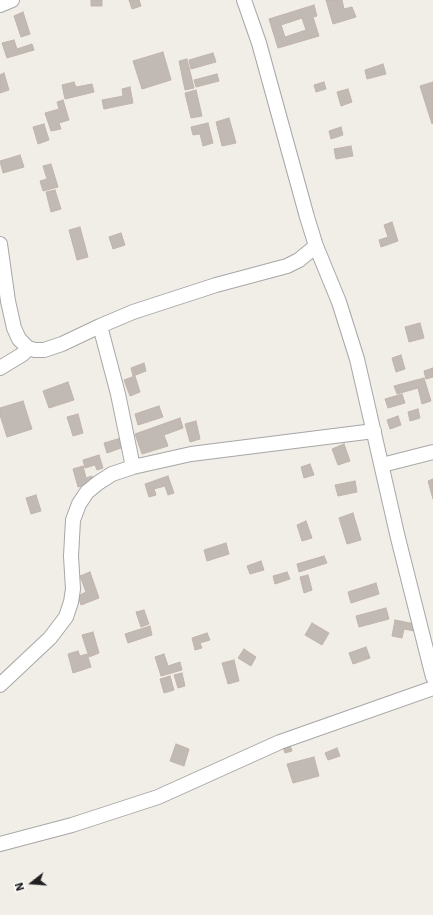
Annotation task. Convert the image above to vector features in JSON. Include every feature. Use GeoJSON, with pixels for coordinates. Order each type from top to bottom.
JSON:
{"type":"FeatureCollection","features":[{"type":"Feature","properties":{"kind":"street"},"geometry":{"type":"LineString","coordinates":[[0,5],[12,0]]}},
{"type":"Feature","properties":{"kind":"street"},"geometry":{"type":"LineString","coordinates":[[244,0],[259,43],[278,109],[296,181],[316,246],[339,302],[355,352],[400,546],[433,677]]}},
{"type":"Feature","properties":{"kind":"street"},"geometry":{"type":"LineString","coordinates":[[0,244],[8,301],[14,328],[19,339],[28,348],[36,350],[44,350],[56,346],[133,312],[216,285],[287,266],[299,260],[316,246]]}},
{"type":"Feature","properties":{"kind":"street"},"geometry":{"type":"LineString","coordinates":[[100,326],[118,394],[133,466]]}},
{"type":"Feature","properties":{"kind":"street"},"geometry":{"type":"LineString","coordinates":[[0,368],[23,354],[28,348]]}},
{"type":"Feature","properties":{"kind":"street"},"geometry":{"type":"LineString","coordinates":[[0,685],[50,638],[66,617],[71,602],[73,589],[71,556],[74,520],[79,504],[87,492],[98,483],[112,474],[133,466],[191,454],[374,431]]}},
{"type":"Feature","properties":{"kind":"street"},"geometry":{"type":"LineString","coordinates":[[382,465],[433,452]]}},
{"type":"Feature","properties":{"kind":"street"},"geometry":{"type":"LineString","coordinates":[[0,844],[72,825],[158,797],[280,742],[433,688]]}},
{"type":"Feature","properties":{"kind":"building"},"geometry":{"type":"Polygon","coordinates":[[[91,0],[102,0],[102,6],[91,6],[91,0]]]}},
{"type":"Feature","properties":{"kind":"building"},"geometry":{"type":"Polygon","coordinates":[[[129,0],[139,0],[141,6],[132,9],[129,0]]]}},
{"type":"Feature","properties":{"kind":"building"},"geometry":{"type":"Polygon","coordinates":[[[326,0],[342,0],[344,9],[352,7],[356,17],[333,24],[326,0]]]}},
{"type":"Feature","properties":{"kind":"building"},"geometry":{"type":"Polygon","coordinates":[[[314,5],[317,16],[313,17],[319,36],[278,48],[269,19],[314,5]],[[302,18],[281,25],[285,37],[306,30],[302,18]]]}},
{"type":"Feature","properties":{"kind":"building"},"geometry":{"type":"Polygon","coordinates":[[[23,12],[30,34],[21,37],[14,16],[23,12]]]}},
{"type":"Feature","properties":{"kind":"building"},"geometry":{"type":"Polygon","coordinates":[[[14,40],[17,49],[32,44],[34,50],[7,58],[2,43],[14,40]]]}},
{"type":"Feature","properties":{"kind":"building"},"geometry":{"type":"Polygon","coordinates":[[[163,52],[171,80],[142,89],[133,61],[163,52]]]}},
{"type":"Feature","properties":{"kind":"building"},"geometry":{"type":"Polygon","coordinates":[[[213,53],[216,62],[191,69],[189,60],[213,53]]]}},
{"type":"Feature","properties":{"kind":"building"},"geometry":{"type":"Polygon","coordinates":[[[187,59],[194,88],[185,90],[179,61],[187,59]]]}},
{"type":"Feature","properties":{"kind":"building"},"geometry":{"type":"Polygon","coordinates":[[[383,64],[386,74],[367,79],[365,70],[383,64]]]}},
{"type":"Feature","properties":{"kind":"building"},"geometry":{"type":"Polygon","coordinates":[[[4,73],[9,90],[0,93],[0,75],[4,73]]]}},
{"type":"Feature","properties":{"kind":"building"},"geometry":{"type":"Polygon","coordinates":[[[217,74],[219,81],[196,87],[194,80],[217,74]]]}},
{"type":"Feature","properties":{"kind":"building"},"geometry":{"type":"Polygon","coordinates":[[[74,82],[76,87],[92,84],[94,92],[65,99],[62,85],[74,82]]]}},
{"type":"Feature","properties":{"kind":"building"},"geometry":{"type":"Polygon","coordinates":[[[324,82],[326,89],[316,92],[314,85],[324,82]]]}},
{"type":"Feature","properties":{"kind":"building"},"geometry":{"type":"Polygon","coordinates":[[[433,82],[433,123],[432,124],[420,86],[433,82]]]}},
{"type":"Feature","properties":{"kind":"building"},"geometry":{"type":"Polygon","coordinates":[[[130,87],[133,103],[104,109],[102,100],[123,96],[122,89],[130,87]]]}},
{"type":"Feature","properties":{"kind":"building"},"geometry":{"type":"Polygon","coordinates":[[[348,89],[352,102],[341,106],[337,92],[348,89]]]}},
{"type":"Feature","properties":{"kind":"building"},"geometry":{"type":"Polygon","coordinates":[[[196,90],[202,116],[191,118],[185,93],[196,90]]]}},
{"type":"Feature","properties":{"kind":"building"},"geometry":{"type":"Polygon","coordinates":[[[63,100],[69,120],[59,123],[61,129],[51,131],[45,113],[59,109],[57,102],[63,100]]]}},
{"type":"Feature","properties":{"kind":"building"},"geometry":{"type":"Polygon","coordinates":[[[229,118],[236,143],[222,146],[216,122],[229,118]]]}},
{"type":"Feature","properties":{"kind":"building"},"geometry":{"type":"Polygon","coordinates":[[[208,123],[213,143],[203,146],[200,134],[193,135],[191,127],[208,123]]]}},
{"type":"Feature","properties":{"kind":"building"},"geometry":{"type":"Polygon","coordinates":[[[44,124],[49,140],[38,144],[33,127],[44,124]]]}},
{"type":"Feature","properties":{"kind":"building"},"geometry":{"type":"Polygon","coordinates":[[[341,127],[343,135],[331,139],[329,131],[341,127]]]}},
{"type":"Feature","properties":{"kind":"building"},"geometry":{"type":"Polygon","coordinates":[[[351,146],[353,156],[336,159],[334,149],[351,146]]]}},
{"type":"Feature","properties":{"kind":"building"},"geometry":{"type":"Polygon","coordinates":[[[20,155],[24,167],[3,173],[0,161],[20,155]]]}},
{"type":"Feature","properties":{"kind":"building"},"geometry":{"type":"Polygon","coordinates":[[[51,164],[58,187],[43,191],[40,181],[47,179],[43,166],[51,164]]]}},
{"type":"Feature","properties":{"kind":"building"},"geometry":{"type":"Polygon","coordinates":[[[55,190],[61,209],[51,212],[46,192],[55,190]]]}},
{"type":"Feature","properties":{"kind":"building"},"geometry":{"type":"Polygon","coordinates":[[[392,222],[398,241],[381,247],[379,240],[388,237],[384,225],[392,222]]]}},
{"type":"Feature","properties":{"kind":"building"},"geometry":{"type":"Polygon","coordinates":[[[80,227],[88,257],[77,260],[69,230],[80,227]]]}},
{"type":"Feature","properties":{"kind":"building"},"geometry":{"type":"Polygon","coordinates":[[[121,233],[125,245],[113,249],[109,237],[121,233]]]}},
{"type":"Feature","properties":{"kind":"building"},"geometry":{"type":"Polygon","coordinates":[[[420,323],[424,338],[409,342],[405,327],[420,323]]]}},
{"type":"Feature","properties":{"kind":"building"},"geometry":{"type":"Polygon","coordinates":[[[401,355],[405,369],[396,372],[392,358],[401,355]]]}},
{"type":"Feature","properties":{"kind":"building"},"geometry":{"type":"Polygon","coordinates":[[[144,363],[146,371],[133,376],[131,368],[144,363]]]}},
{"type":"Feature","properties":{"kind":"building"},"geometry":{"type":"Polygon","coordinates":[[[433,368],[433,377],[426,379],[424,371],[433,368]]]}},
{"type":"Feature","properties":{"kind":"building"},"geometry":{"type":"Polygon","coordinates":[[[135,376],[140,392],[130,396],[124,380],[135,376]]]}},
{"type":"Feature","properties":{"kind":"building"},"geometry":{"type":"Polygon","coordinates":[[[424,378],[431,401],[422,404],[418,388],[397,394],[394,386],[424,378]]]}},
{"type":"Feature","properties":{"kind":"building"},"geometry":{"type":"Polygon","coordinates":[[[68,382],[74,400],[49,408],[43,391],[68,382]]]}},
{"type":"Feature","properties":{"kind":"building"},"geometry":{"type":"Polygon","coordinates":[[[402,394],[405,403],[388,408],[385,399],[402,394]]]}},
{"type":"Feature","properties":{"kind":"building"},"geometry":{"type":"Polygon","coordinates":[[[23,401],[32,429],[7,437],[0,415],[0,408],[23,401]]]}},
{"type":"Feature","properties":{"kind":"building"},"geometry":{"type":"Polygon","coordinates":[[[159,406],[163,417],[138,425],[135,414],[159,406]]]}},
{"type":"Feature","properties":{"kind":"building"},"geometry":{"type":"Polygon","coordinates":[[[418,409],[420,418],[410,421],[408,412],[418,409]]]}},
{"type":"Feature","properties":{"kind":"building"},"geometry":{"type":"Polygon","coordinates":[[[78,414],[83,433],[73,436],[67,417],[78,414]]]}},
{"type":"Feature","properties":{"kind":"building"},"geometry":{"type":"Polygon","coordinates":[[[398,416],[401,425],[390,429],[387,420],[398,416]]]}},
{"type":"Feature","properties":{"kind":"building"},"geometry":{"type":"Polygon","coordinates":[[[180,418],[183,428],[164,435],[168,446],[142,454],[135,434],[180,418]]]}},
{"type":"Feature","properties":{"kind":"building"},"geometry":{"type":"Polygon","coordinates":[[[196,421],[200,439],[190,442],[185,424],[196,421]]]}},
{"type":"Feature","properties":{"kind":"building"},"geometry":{"type":"Polygon","coordinates":[[[121,438],[124,447],[107,453],[104,443],[121,438]]]}},
{"type":"Feature","properties":{"kind":"building"},"geometry":{"type":"Polygon","coordinates":[[[344,444],[350,461],[338,465],[332,449],[344,444]]]}},
{"type":"Feature","properties":{"kind":"building"},"geometry":{"type":"Polygon","coordinates":[[[99,455],[103,468],[97,470],[95,465],[85,468],[83,460],[99,455]]]}},
{"type":"Feature","properties":{"kind":"building"},"geometry":{"type":"Polygon","coordinates":[[[310,464],[314,475],[304,478],[301,467],[310,464]]]}},
{"type":"Feature","properties":{"kind":"building"},"geometry":{"type":"Polygon","coordinates":[[[83,466],[86,478],[92,476],[93,483],[78,487],[73,469],[83,466]]]}},
{"type":"Feature","properties":{"kind":"building"},"geometry":{"type":"Polygon","coordinates":[[[168,476],[174,493],[168,495],[165,486],[154,489],[156,495],[149,497],[145,484],[168,476]]]}},
{"type":"Feature","properties":{"kind":"building"},"geometry":{"type":"Polygon","coordinates":[[[433,479],[433,499],[428,481],[433,479]]]}},
{"type":"Feature","properties":{"kind":"building"},"geometry":{"type":"Polygon","coordinates":[[[355,481],[357,492],[338,496],[335,485],[355,481]]]}},
{"type":"Feature","properties":{"kind":"building"},"geometry":{"type":"Polygon","coordinates":[[[36,495],[41,511],[31,514],[26,498],[36,495]]]}},
{"type":"Feature","properties":{"kind":"building"},"geometry":{"type":"Polygon","coordinates":[[[353,513],[361,540],[347,544],[339,518],[353,513]]]}},
{"type":"Feature","properties":{"kind":"building"},"geometry":{"type":"Polygon","coordinates":[[[306,521],[312,538],[302,541],[297,525],[306,521]]]}},
{"type":"Feature","properties":{"kind":"building"},"geometry":{"type":"Polygon","coordinates":[[[226,543],[229,554],[207,561],[204,550],[226,543]]]}},
{"type":"Feature","properties":{"kind":"building"},"geometry":{"type":"Polygon","coordinates":[[[324,556],[327,563],[299,572],[297,564],[324,556]]]}},
{"type":"Feature","properties":{"kind":"building"},"geometry":{"type":"Polygon","coordinates":[[[261,561],[264,570],[250,574],[247,566],[261,561]]]}},
{"type":"Feature","properties":{"kind":"building"},"geometry":{"type":"Polygon","coordinates":[[[90,572],[99,598],[81,605],[78,596],[86,592],[80,576],[90,572]]]}},
{"type":"Feature","properties":{"kind":"building"},"geometry":{"type":"Polygon","coordinates":[[[287,572],[290,579],[275,584],[273,576],[287,572]]]}},
{"type":"Feature","properties":{"kind":"building"},"geometry":{"type":"Polygon","coordinates":[[[308,575],[312,590],[304,593],[300,577],[308,575]]]}},
{"type":"Feature","properties":{"kind":"building"},"geometry":{"type":"Polygon","coordinates":[[[376,583],[379,594],[351,603],[348,592],[376,583]]]}},
{"type":"Feature","properties":{"kind":"building"},"geometry":{"type":"Polygon","coordinates":[[[386,608],[389,619],[359,627],[356,616],[386,608]]]}},
{"type":"Feature","properties":{"kind":"building"},"geometry":{"type":"Polygon","coordinates":[[[144,610],[149,624],[141,627],[136,612],[144,610]]]}},
{"type":"Feature","properties":{"kind":"building"},"geometry":{"type":"Polygon","coordinates":[[[395,620],[415,624],[414,631],[404,629],[402,638],[392,636],[395,620]]]}},
{"type":"Feature","properties":{"kind":"building"},"geometry":{"type":"Polygon","coordinates":[[[312,623],[329,633],[322,645],[305,635],[312,623]]]}},
{"type":"Feature","properties":{"kind":"building"},"geometry":{"type":"Polygon","coordinates":[[[150,626],[152,635],[128,643],[125,634],[150,626]]]}},
{"type":"Feature","properties":{"kind":"building"},"geometry":{"type":"Polygon","coordinates":[[[93,632],[99,653],[89,657],[82,635],[93,632]]]}},
{"type":"Feature","properties":{"kind":"building"},"geometry":{"type":"Polygon","coordinates":[[[207,633],[210,640],[200,643],[202,648],[195,650],[192,638],[207,633]]]}},
{"type":"Feature","properties":{"kind":"building"},"geometry":{"type":"Polygon","coordinates":[[[366,647],[370,658],[353,664],[349,653],[366,647]]]}},
{"type":"Feature","properties":{"kind":"building"},"geometry":{"type":"Polygon","coordinates":[[[244,649],[256,657],[251,666],[238,658],[244,649]]]}},
{"type":"Feature","properties":{"kind":"building"},"geometry":{"type":"Polygon","coordinates":[[[78,651],[80,656],[87,654],[91,667],[73,673],[68,654],[78,651]]]}},
{"type":"Feature","properties":{"kind":"building"},"geometry":{"type":"Polygon","coordinates":[[[164,654],[168,666],[180,662],[182,670],[161,676],[155,657],[164,654]]]}},
{"type":"Feature","properties":{"kind":"building"},"geometry":{"type":"Polygon","coordinates":[[[234,660],[239,681],[228,684],[222,663],[234,660]]]}},
{"type":"Feature","properties":{"kind":"building"},"geometry":{"type":"Polygon","coordinates":[[[182,673],[185,686],[178,688],[174,675],[182,673]]]}},
{"type":"Feature","properties":{"kind":"building"},"geometry":{"type":"Polygon","coordinates":[[[170,676],[174,690],[164,693],[160,679],[170,676]]]}},
{"type":"Feature","properties":{"kind":"building"},"geometry":{"type":"Polygon","coordinates":[[[176,744],[189,749],[184,766],[170,761],[176,744]]]}},
{"type":"Feature","properties":{"kind":"building"},"geometry":{"type":"Polygon","coordinates":[[[290,745],[292,751],[285,753],[283,747],[290,745]]]}},
{"type":"Feature","properties":{"kind":"building"},"geometry":{"type":"Polygon","coordinates":[[[337,748],[340,756],[328,760],[325,753],[337,748]]]}},
{"type":"Feature","properties":{"kind":"building"},"geometry":{"type":"Polygon","coordinates":[[[314,757],[319,776],[293,783],[287,764],[314,757]]]}}]}
